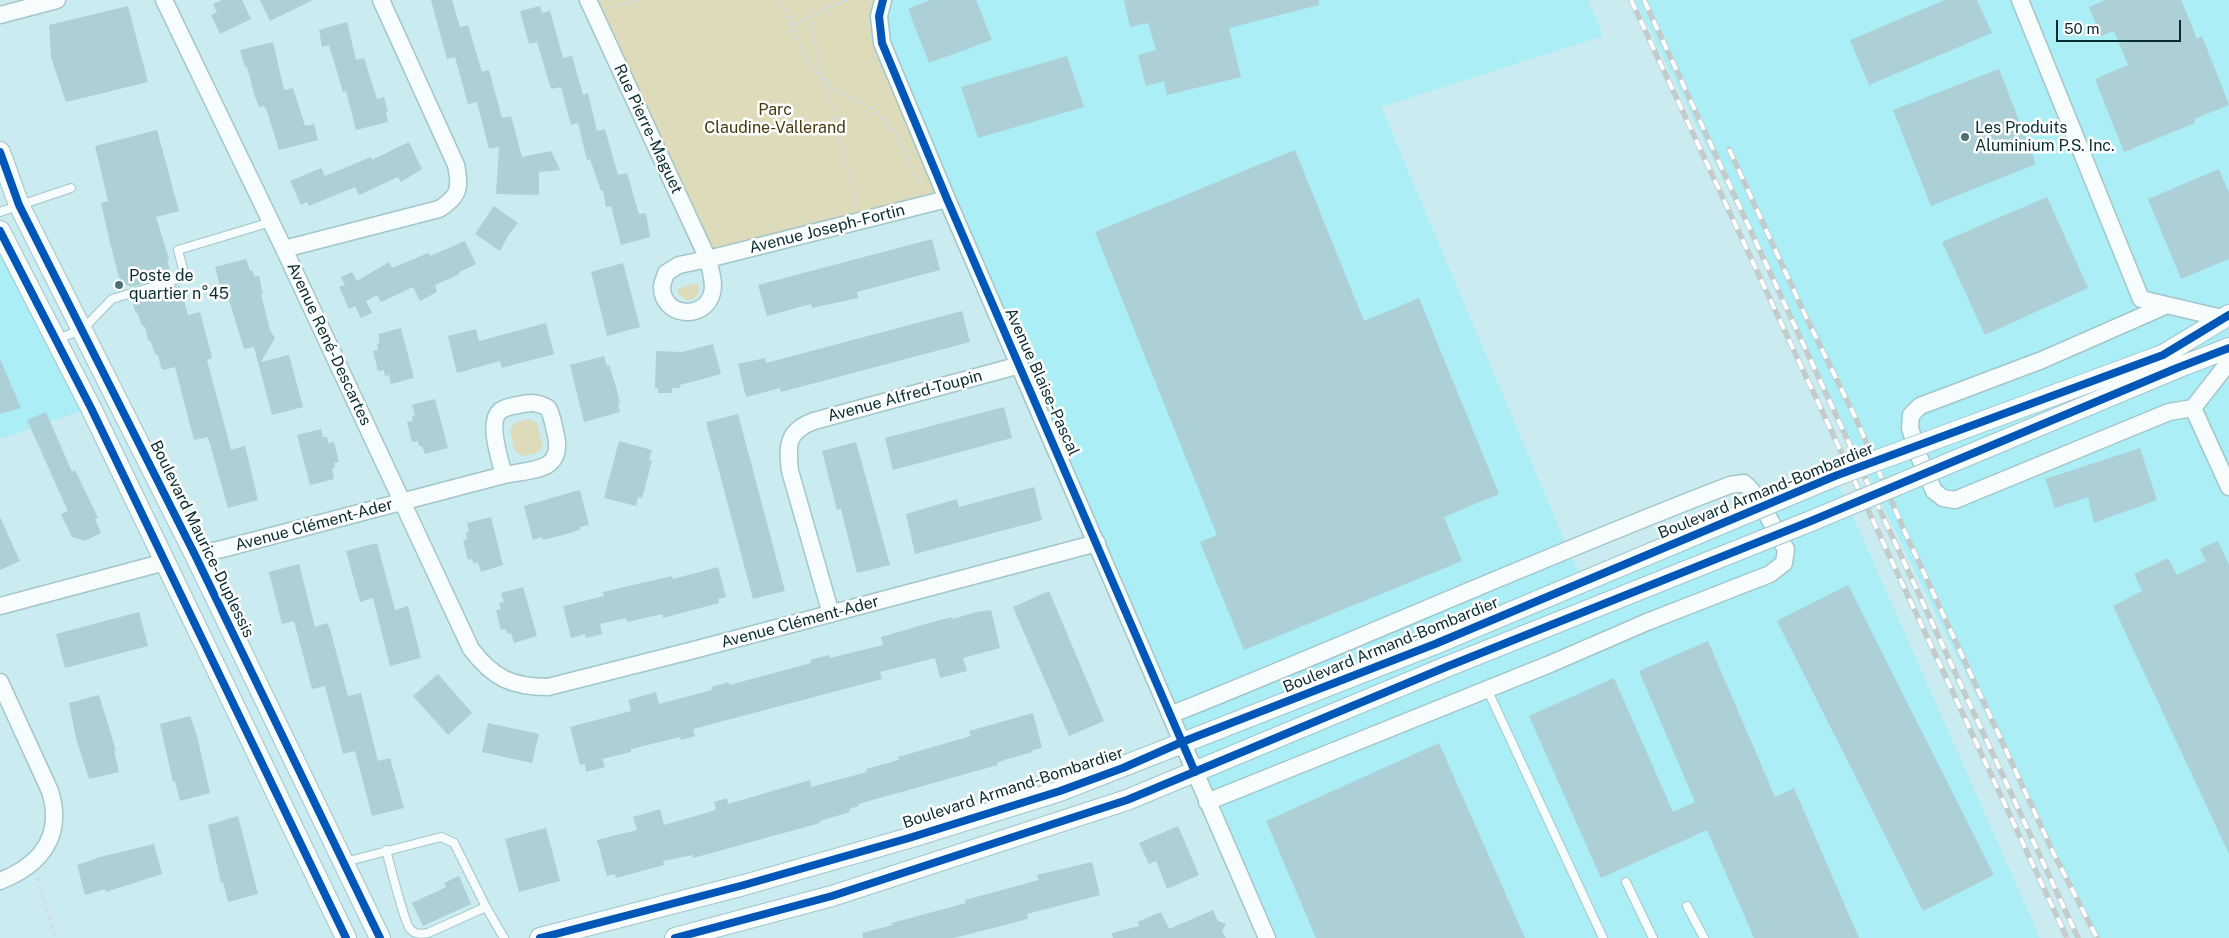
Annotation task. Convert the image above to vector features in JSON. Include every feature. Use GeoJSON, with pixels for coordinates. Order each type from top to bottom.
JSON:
{"type":"FeatureCollection","features":[{"type":"Feature","properties":{"kind":"street"},"geometry":{"type":"LineString","coordinates":[[0,15],[40,2],[57,0]]}},
{"type":"Feature","properties":{"kind":"street","name":"Avenue René-Descartes"},"geometry":{"type":"LineString","coordinates":[[164,0],[284,248],[471,649],[484,667],[503,680]]}},
{"type":"Feature","properties":{"kind":"street"},"geometry":{"type":"LineString","coordinates":[[284,248],[439,209],[449,203],[457,192],[459,180],[456,165],[381,0]]}},
{"type":"Feature","properties":{"kind":"street","name":"Avenue Blaise-Pascal"},"geometry":{"type":"LineString","coordinates":[[883,0],[879,16],[882,43],[947,199],[1267,938]]}},
{"type":"Feature","properties":{"kind":"street","name":"Boulevard Armand-Bombardier"},"geometry":{"type":"LineString","coordinates":[[2020,0],[2141,299],[2165,306],[2225,316]]}},
{"type":"Feature","properties":{"kind":"street","name":"Rue Pierre-Maguet"},"geometry":{"type":"LineString","coordinates":[[591,6],[708,259]]}},
{"type":"Feature","properties":{"kind":"street","name":"Boulevard Maurice-Duplessis"},"geometry":{"type":"LineString","coordinates":[[0,152],[19,205],[196,555],[380,938]]}},
{"type":"Feature","properties":{"kind":"street","name":"Avenue Joseph-Fortin"},"geometry":{"type":"LineString","coordinates":[[708,259],[947,199]]}},
{"type":"Feature","properties":{"kind":"street"},"geometry":{"type":"LineString","coordinates":[[0,231],[165,562],[346,938]]}},
{"type":"Feature","properties":{"kind":"street"},"geometry":{"type":"LineString","coordinates":[[2165,306],[2042,360],[1920,406],[1911,416],[1910,428],[1934,492],[1944,498],[1955,500],[2169,412],[2193,408],[2229,362]]}},
{"type":"Feature","properties":{"kind":"street","name":"Boulevard Armand-Bombardier"},"geometry":{"type":"LineString","coordinates":[[675,938],[842,893],[1110,806],[1195,772],[1446,667],[1812,521],[2170,361],[2225,316]]}},
{"type":"Feature","properties":{"kind":"street","name":"Boulevard Armand-Bombardier"},"geometry":{"type":"LineString","coordinates":[[540,938],[744,885],[909,838],[1060,791],[1435,644],[1835,476],[2170,361],[2229,348]]}},
{"type":"Feature","properties":{"kind":"street","name":"Avenue Alfred-Toupin"},"geometry":{"type":"LineString","coordinates":[[831,614],[790,471],[788,450],[793,434],[802,426],[814,421],[1020,365]]}},
{"type":"Feature","properties":{"kind":"street"},"geometry":{"type":"LineString","coordinates":[[529,402],[536,402],[548,408],[559,445],[555,458],[542,468],[504,476],[494,430],[496,416],[501,410],[529,402]]}},
{"type":"Feature","properties":{"kind":"street"},"geometry":{"type":"LineString","coordinates":[[2193,408],[2229,487]]}},
{"type":"Feature","properties":{"kind":"street","name":"Avenue Clément-Ader"},"geometry":{"type":"LineString","coordinates":[[196,555],[504,476]]}},
{"type":"Feature","properties":{"kind":"street","name":"Boulevard Armand-Bombardier"},"geometry":{"type":"LineString","coordinates":[[1170,715],[1667,509],[1730,485],[1744,483],[1754,491],[1786,549],[1784,562],[1770,574],[1647,622],[1207,802]]}},
{"type":"Feature","properties":{"kind":"street","name":"Avenue Clément-Ader"},"geometry":{"type":"LineString","coordinates":[[503,680],[526,687],[548,687],[1097,543]]}},
{"type":"Feature","properties":{"kind":"street"},"geometry":{"type":"LineString","coordinates":[[0,606],[165,562]]}},
{"type":"Feature","properties":{"kind":"street"},"geometry":{"type":"LineString","coordinates":[[0,682],[54,802],[55,821],[46,846],[32,863],[25,870],[0,881]]}},
{"type":"Feature","properties":{"kind":"lane"},"geometry":{"type":"LineString","coordinates":[[0,212],[71,188]]}},
{"type":"Feature","properties":{"kind":"lane"},"geometry":{"type":"LineString","coordinates":[[56,340],[83,330],[112,299],[185,277],[178,250],[271,222]]}},
{"type":"Feature","properties":{"kind":"lane"},"geometry":{"type":"LineString","coordinates":[[1487,689],[1603,938]]}},
{"type":"Feature","properties":{"kind":"lane"},"geometry":{"type":"LineString","coordinates":[[343,862],[441,837],[454,843],[504,938]]}},
{"type":"Feature","properties":{"kind":"lane"},"geometry":{"type":"LineString","coordinates":[[386,850],[410,929],[418,935],[428,933],[486,907]]}},
{"type":"Feature","properties":{"kind":"lane"},"geometry":{"type":"LineString","coordinates":[[1626,882],[1653,938]]}},
{"type":"Feature","properties":{"kind":"lane"},"geometry":{"type":"LineString","coordinates":[[1687,906],[1704,938]]}},
{"type":"Feature","properties":{"kind":"path"},"geometry":{"type":"LineString","coordinates":[[591,6],[638,0]]}},
{"type":"Feature","properties":{"kind":"path"},"geometry":{"type":"LineString","coordinates":[[780,0],[784,4],[806,59],[824,80],[841,93],[872,109],[892,128],[918,180],[947,199]]}},
{"type":"Feature","properties":{"kind":"path"},"geometry":{"type":"LineString","coordinates":[[791,25],[836,2],[846,0]]}},
{"type":"Feature","properties":{"kind":"path"},"geometry":{"type":"LineString","coordinates":[[808,17],[861,220]]}},
{"type":"Feature","properties":{"kind":"path"},"geometry":{"type":"LineString","coordinates":[[32,863],[56,938]]}},
{"type":"Feature","properties":{"kind":"shaded area"},"geometry":{"type":"Polygon","coordinates":[[[886,0],[1588,0],[1603,36],[1381,107],[1582,582],[1835,476],[2040,938],[1267,938],[1243,882],[1180,761],[882,43],[886,0]]]}},
{"type":"Feature","properties":{"kind":"shaded area"},"geometry":{"type":"Polygon","coordinates":[[[1635,0],[2229,0],[2229,938],[2095,938],[1635,0]]]}},
{"type":"Feature","properties":{"kind":"shaded area"},"geometry":{"type":"Polygon","coordinates":[[[0,231],[91,408],[0,439],[0,231]]]}},
{"type":"Feature","properties":{"kind":"green space","name":"Parc Claudine-Vallerand"},"geometry":{"type":"Polygon","coordinates":[[[588,0],[886,0],[879,16],[947,199],[708,259],[588,0]]]}},
{"type":"Feature","properties":{"kind":"green space"},"geometry":{"type":"Polygon","coordinates":[[[698,283],[699,292],[694,299],[686,300],[679,295],[677,289],[698,283]]]}},
{"type":"Feature","properties":{"kind":"green space"},"geometry":{"type":"Polygon","coordinates":[[[528,419],[537,423],[543,447],[537,453],[521,456],[515,451],[510,430],[515,423],[528,419]]]}},
{"type":"Feature","properties":{"kind":"building"},"geometry":{"type":"Polygon","coordinates":[[[222,0],[242,0],[251,19],[220,34],[211,15],[217,12],[213,4],[222,0]]]}},
{"type":"Feature","properties":{"kind":"building"},"geometry":{"type":"Polygon","coordinates":[[[260,0],[313,0],[270,21],[260,0]]]}},
{"type":"Feature","properties":{"kind":"building"},"geometry":{"type":"Polygon","coordinates":[[[431,0],[452,0],[460,27],[468,25],[482,72],[489,70],[502,118],[511,116],[522,157],[551,151],[560,170],[539,172],[539,195],[496,194],[499,147],[489,149],[477,102],[468,104],[455,57],[447,59],[431,0]]]}},
{"type":"Feature","properties":{"kind":"building"},"geometry":{"type":"Polygon","coordinates":[[[930,0],[976,0],[992,40],[929,63],[908,9],[930,0]]]}},
{"type":"Feature","properties":{"kind":"building"},"geometry":{"type":"Polygon","coordinates":[[[1124,0],[1319,0],[1319,5],[1229,28],[1241,77],[1167,95],[1164,81],[1146,86],[1138,55],[1156,50],[1148,23],[1130,27],[1124,0]]]}},
{"type":"Feature","properties":{"kind":"building"},"geometry":{"type":"Polygon","coordinates":[[[1945,0],[1977,0],[1992,33],[1869,85],[1850,40],[1945,0]]]}},
{"type":"Feature","properties":{"kind":"building"},"geometry":{"type":"Polygon","coordinates":[[[2105,0],[2181,0],[2197,39],[2202,36],[2229,105],[2194,119],[2195,123],[2124,152],[2095,79],[2128,65],[2114,31],[2101,36],[2089,7],[2105,0]]]}},
{"type":"Feature","properties":{"kind":"building"},"geometry":{"type":"Polygon","coordinates":[[[128,6],[148,82],[66,102],[51,57],[49,25],[128,6]]]}},
{"type":"Feature","properties":{"kind":"building"},"geometry":{"type":"Polygon","coordinates":[[[540,6],[542,13],[550,11],[563,58],[572,56],[583,95],[588,93],[597,131],[605,129],[618,175],[627,173],[639,214],[646,213],[650,237],[621,245],[611,206],[606,207],[603,190],[601,191],[590,159],[587,160],[578,123],[571,125],[561,87],[551,89],[537,42],[529,44],[520,11],[540,6]]]}},
{"type":"Feature","properties":{"kind":"building"},"geometry":{"type":"Polygon","coordinates":[[[347,22],[356,60],[364,58],[377,99],[384,97],[388,112],[386,112],[388,122],[356,130],[346,91],[343,92],[329,45],[322,47],[319,30],[347,22]]]}},
{"type":"Feature","properties":{"kind":"building"},"geometry":{"type":"Polygon","coordinates":[[[273,42],[284,90],[293,88],[305,126],[314,124],[318,140],[279,150],[267,111],[264,106],[259,107],[255,97],[240,50],[273,42]]]}},
{"type":"Feature","properties":{"kind":"building"},"geometry":{"type":"Polygon","coordinates":[[[1067,56],[1084,107],[978,138],[961,87],[1067,56]]]}},
{"type":"Feature","properties":{"kind":"building","name":"Les Produits Aluminium P.S. Inc."},"geometry":{"type":"Polygon","coordinates":[[[1999,69],[2036,164],[1931,206],[1893,110],[1999,69]]]}},
{"type":"Feature","properties":{"kind":"building"},"geometry":{"type":"Polygon","coordinates":[[[157,130],[179,211],[156,217],[169,259],[167,260],[171,275],[131,287],[120,281],[110,243],[101,203],[108,201],[95,146],[157,130]]]}},
{"type":"Feature","properties":{"kind":"building"},"geometry":{"type":"Polygon","coordinates":[[[409,142],[422,169],[401,182],[398,177],[359,195],[355,187],[309,206],[307,202],[301,205],[290,181],[321,168],[325,176],[371,157],[372,160],[409,142]]]}},
{"type":"Feature","properties":{"kind":"building"},"geometry":{"type":"Polygon","coordinates":[[[1295,150],[1364,321],[1419,298],[1499,494],[1444,517],[1462,561],[1244,650],[1200,542],[1217,535],[1095,232],[1295,150]]]}},
{"type":"Feature","properties":{"kind":"building"},"geometry":{"type":"Polygon","coordinates":[[[2219,169],[2229,193],[2229,259],[2181,279],[2148,199],[2219,169]]]}},
{"type":"Feature","properties":{"kind":"building"},"geometry":{"type":"Polygon","coordinates":[[[2047,197],[2088,288],[1985,335],[1942,242],[2047,197]]]}},
{"type":"Feature","properties":{"kind":"building"},"geometry":{"type":"Polygon","coordinates":[[[494,206],[518,223],[500,251],[475,234],[494,206]]]}},
{"type":"Feature","properties":{"kind":"building"},"geometry":{"type":"Polygon","coordinates":[[[932,239],[940,270],[857,292],[858,298],[812,308],[811,304],[767,316],[758,285],[932,239]]]}},
{"type":"Feature","properties":{"kind":"building"},"geometry":{"type":"Polygon","coordinates":[[[465,241],[476,264],[459,272],[460,274],[435,285],[437,292],[420,301],[413,287],[381,302],[377,295],[366,301],[372,313],[361,318],[355,306],[349,309],[339,287],[345,285],[341,277],[352,272],[357,281],[389,262],[392,268],[428,253],[430,256],[465,241]]]}},
{"type":"Feature","properties":{"kind":"building"},"geometry":{"type":"Polygon","coordinates":[[[246,259],[250,271],[252,270],[255,277],[259,276],[263,294],[261,294],[270,330],[275,338],[261,362],[289,355],[303,407],[272,415],[254,347],[244,349],[228,297],[223,298],[215,267],[246,259]]]}},
{"type":"Feature","properties":{"kind":"building"},"geometry":{"type":"Polygon","coordinates":[[[623,263],[640,327],[607,336],[591,272],[623,263]]]}},
{"type":"Feature","properties":{"kind":"building"},"geometry":{"type":"Polygon","coordinates":[[[180,286],[188,315],[200,312],[212,358],[207,360],[231,450],[245,446],[258,500],[228,508],[208,437],[194,440],[175,367],[163,370],[151,342],[148,340],[145,327],[142,326],[135,311],[133,304],[137,297],[180,286]]]}},
{"type":"Feature","properties":{"kind":"building"},"geometry":{"type":"Polygon","coordinates":[[[962,311],[970,342],[781,392],[780,388],[746,397],[738,364],[765,358],[766,363],[962,311]]]}},
{"type":"Feature","properties":{"kind":"building"},"geometry":{"type":"Polygon","coordinates":[[[546,323],[554,354],[502,368],[500,361],[457,373],[448,336],[476,329],[479,341],[546,323]]]}},
{"type":"Feature","properties":{"kind":"building"},"geometry":{"type":"Polygon","coordinates":[[[401,328],[414,378],[391,384],[389,375],[385,376],[384,370],[378,371],[373,351],[378,350],[377,344],[380,343],[378,334],[401,328]]]}},
{"type":"Feature","properties":{"kind":"building"},"geometry":{"type":"Polygon","coordinates":[[[713,344],[721,374],[680,385],[680,388],[672,388],[672,393],[658,393],[658,388],[655,388],[656,351],[682,352],[713,344]]]}},
{"type":"Feature","properties":{"kind":"building"},"geometry":{"type":"Polygon","coordinates":[[[604,356],[616,387],[620,412],[584,422],[570,365],[604,356]]]}},
{"type":"Feature","properties":{"kind":"building"},"geometry":{"type":"Polygon","coordinates":[[[0,359],[21,408],[0,414],[0,359]]]}},
{"type":"Feature","properties":{"kind":"building"},"geometry":{"type":"Polygon","coordinates":[[[435,399],[448,448],[425,454],[418,441],[412,442],[407,422],[413,421],[412,416],[415,415],[412,405],[435,399]]]}},
{"type":"Feature","properties":{"kind":"building"},"geometry":{"type":"Polygon","coordinates":[[[1004,407],[1012,438],[893,470],[885,438],[1004,407]]]}},
{"type":"Feature","properties":{"kind":"building"},"geometry":{"type":"Polygon","coordinates":[[[46,412],[72,472],[75,470],[98,518],[95,519],[101,533],[85,541],[72,537],[61,514],[68,511],[27,420],[46,412]]]}},
{"type":"Feature","properties":{"kind":"building"},"geometry":{"type":"Polygon","coordinates":[[[738,414],[785,591],[753,599],[706,422],[738,414]]]}},
{"type":"Feature","properties":{"kind":"building"},"geometry":{"type":"Polygon","coordinates":[[[321,429],[323,437],[327,437],[328,443],[334,442],[339,462],[334,463],[335,468],[332,469],[334,479],[310,485],[297,435],[321,429]]]}},
{"type":"Feature","properties":{"kind":"building"},"geometry":{"type":"Polygon","coordinates":[[[619,441],[652,450],[649,460],[652,461],[642,498],[638,497],[636,506],[604,498],[619,441]]]}},
{"type":"Feature","properties":{"kind":"building"},"geometry":{"type":"Polygon","coordinates":[[[856,442],[890,565],[857,573],[841,509],[837,510],[822,451],[856,442]]]}},
{"type":"Feature","properties":{"kind":"building"},"geometry":{"type":"Polygon","coordinates":[[[2140,448],[2157,500],[2094,523],[2088,497],[2055,508],[2045,479],[2140,448]]]}},
{"type":"Feature","properties":{"kind":"building"},"geometry":{"type":"Polygon","coordinates":[[[1034,487],[1042,520],[915,554],[906,514],[957,499],[959,507],[1034,487]]]}},
{"type":"Feature","properties":{"kind":"building"},"geometry":{"type":"Polygon","coordinates":[[[580,490],[589,525],[563,535],[543,540],[542,537],[533,540],[524,506],[580,490]]]}},
{"type":"Feature","properties":{"kind":"building"},"geometry":{"type":"Polygon","coordinates":[[[0,517],[20,561],[0,570],[0,517]]]}},
{"type":"Feature","properties":{"kind":"building"},"geometry":{"type":"Polygon","coordinates":[[[491,517],[503,565],[481,572],[478,562],[474,564],[472,559],[468,560],[463,540],[467,539],[466,533],[469,532],[467,523],[491,517]]]}},
{"type":"Feature","properties":{"kind":"building"},"geometry":{"type":"Polygon","coordinates":[[[2218,541],[2229,565],[2229,854],[2113,606],[2142,591],[2134,574],[2168,558],[2177,575],[2206,561],[2200,549],[2218,541]]]}},
{"type":"Feature","properties":{"kind":"building"},"geometry":{"type":"Polygon","coordinates":[[[377,543],[395,610],[408,606],[421,658],[390,666],[373,598],[360,602],[346,551],[377,543]]]}},
{"type":"Feature","properties":{"kind":"building"},"geometry":{"type":"Polygon","coordinates":[[[299,564],[315,627],[327,623],[330,629],[348,696],[361,693],[378,761],[390,758],[404,808],[372,816],[355,751],[343,754],[325,686],[312,689],[294,621],[282,624],[269,572],[299,564]]]}},
{"type":"Feature","properties":{"kind":"building"},"geometry":{"type":"Polygon","coordinates":[[[718,567],[726,597],[718,599],[719,603],[663,618],[662,614],[627,622],[626,618],[600,624],[602,634],[586,638],[585,634],[571,638],[563,606],[604,596],[603,592],[672,576],[673,579],[718,567]]]}},
{"type":"Feature","properties":{"kind":"building"},"geometry":{"type":"Polygon","coordinates":[[[1848,585],[1994,875],[1923,911],[1777,621],[1848,585]]]}},
{"type":"Feature","properties":{"kind":"building"},"geometry":{"type":"Polygon","coordinates":[[[523,587],[537,636],[514,643],[511,633],[507,634],[506,629],[501,630],[496,610],[501,609],[499,603],[504,602],[501,593],[523,587]]]}},
{"type":"Feature","properties":{"kind":"building"},"geometry":{"type":"Polygon","coordinates":[[[1049,591],[1104,721],[1069,736],[1013,607],[1049,591]]]}},
{"type":"Feature","properties":{"kind":"building"},"geometry":{"type":"Polygon","coordinates":[[[991,610],[1000,648],[963,658],[967,671],[940,678],[935,658],[880,672],[882,679],[693,729],[695,736],[681,740],[680,737],[631,749],[631,752],[602,759],[605,767],[586,772],[585,764],[580,765],[570,727],[631,711],[628,700],[656,692],[659,704],[712,690],[711,687],[729,682],[729,685],[811,663],[810,660],[829,655],[830,658],[883,645],[881,637],[952,617],[953,619],[976,612],[991,610]]]}},
{"type":"Feature","properties":{"kind":"building"},"geometry":{"type":"Polygon","coordinates":[[[139,612],[148,646],[65,668],[56,634],[139,612]]]}},
{"type":"Feature","properties":{"kind":"building"},"geometry":{"type":"Polygon","coordinates":[[[1708,641],[1775,797],[1794,788],[1859,938],[1754,938],[1707,830],[1601,878],[1529,716],[1614,678],[1673,812],[1695,802],[1639,671],[1708,641]]]}},
{"type":"Feature","properties":{"kind":"building"},"geometry":{"type":"Polygon","coordinates":[[[438,674],[472,713],[448,735],[413,696],[438,674]]]}},
{"type":"Feature","properties":{"kind":"building"},"geometry":{"type":"Polygon","coordinates":[[[99,695],[116,751],[114,751],[119,772],[89,779],[76,738],[69,703],[99,695]]]}},
{"type":"Feature","properties":{"kind":"building"},"geometry":{"type":"Polygon","coordinates":[[[1033,713],[1042,748],[1032,750],[1033,752],[1007,759],[997,763],[998,765],[858,804],[859,806],[849,809],[850,812],[820,821],[820,823],[693,858],[693,855],[663,861],[664,865],[616,878],[615,874],[607,876],[597,840],[637,830],[633,817],[660,809],[664,825],[713,811],[716,809],[714,802],[727,798],[728,804],[810,780],[811,787],[867,772],[866,769],[899,760],[898,757],[971,736],[969,731],[1033,713]]]}},
{"type":"Feature","properties":{"kind":"building"},"geometry":{"type":"Polygon","coordinates":[[[190,716],[197,736],[210,793],[180,801],[175,781],[173,782],[160,724],[190,716]]]}},
{"type":"Feature","properties":{"kind":"building"},"geometry":{"type":"Polygon","coordinates":[[[488,723],[539,734],[532,763],[482,752],[488,723]]]}},
{"type":"Feature","properties":{"kind":"building"},"geometry":{"type":"Polygon","coordinates":[[[1439,743],[1525,938],[1316,938],[1266,821],[1439,743]]]}},
{"type":"Feature","properties":{"kind":"building"},"geometry":{"type":"Polygon","coordinates":[[[238,816],[258,894],[228,902],[223,882],[221,883],[208,825],[238,816]]]}},
{"type":"Feature","properties":{"kind":"building"},"geometry":{"type":"Polygon","coordinates":[[[1178,826],[1199,875],[1167,889],[1156,861],[1149,864],[1139,843],[1178,826]]]}},
{"type":"Feature","properties":{"kind":"building"},"geometry":{"type":"Polygon","coordinates":[[[546,828],[560,881],[519,892],[505,839],[546,828]]]}},
{"type":"Feature","properties":{"kind":"building"},"geometry":{"type":"Polygon","coordinates":[[[154,844],[162,874],[106,892],[105,889],[85,895],[77,865],[96,858],[154,844]]]}},
{"type":"Feature","properties":{"kind":"building"},"geometry":{"type":"Polygon","coordinates":[[[1092,862],[1100,895],[1027,914],[1028,919],[954,938],[863,938],[862,933],[893,925],[892,923],[966,903],[965,900],[1039,880],[1037,875],[1092,862]]]}},
{"type":"Feature","properties":{"kind":"building"},"geometry":{"type":"Polygon","coordinates":[[[459,876],[471,904],[423,926],[412,903],[446,887],[444,883],[459,876]]]}},
{"type":"Feature","properties":{"kind":"building"},"geometry":{"type":"Polygon","coordinates":[[[1213,910],[1218,921],[1226,924],[1222,931],[1226,938],[1113,938],[1112,933],[1139,926],[1137,922],[1161,912],[1169,929],[1213,910]]]}},
{"type":"Feature","properties":{"kind":"railway"},"geometry":{"type":"LineString","coordinates":[[1631,0],[2067,938]]}},
{"type":"Feature","properties":{"kind":"railway"},"geometry":{"type":"LineString","coordinates":[[1644,0],[2078,938]]}},
{"type":"Feature","properties":{"kind":"railway"},"geometry":{"type":"LineString","coordinates":[[1729,149],[1806,317],[1857,421],[1904,530],[2053,852],[2097,938]]}},
{"type":"Feature","properties":{"kind":"cycle path"},"geometry":{"type":"LineString","coordinates":[[883,0],[879,16],[882,43],[947,199],[1195,772]]}},
{"type":"Feature","properties":{"kind":"cycle path"},"geometry":{"type":"LineString","coordinates":[[0,152],[19,205],[195,555],[380,938]]}},
{"type":"Feature","properties":{"kind":"cycle path"},"geometry":{"type":"LineString","coordinates":[[0,231],[91,408],[346,938]]}},
{"type":"Feature","properties":{"kind":"cycle path"},"geometry":{"type":"LineString","coordinates":[[540,938],[744,885],[909,838],[1060,791],[1123,768],[1182,742],[1435,644],[1835,476],[2163,355],[2229,315]]}},
{"type":"Feature","properties":{"kind":"cycle path"},"geometry":{"type":"LineString","coordinates":[[675,938],[832,896],[1127,800],[1446,667],[1811,521],[2229,348]]}},
{"type":"Feature","properties":{"kind":"place","name":"Les Produits Aluminium P.S. Inc."},"geometry":{"type":"Point","coordinates":[1965,137]}},
{"type":"Feature","properties":{"kind":"place","name":"Poste de quartier n°45"},"geometry":{"type":"Point","coordinates":[119,285]}}]}
